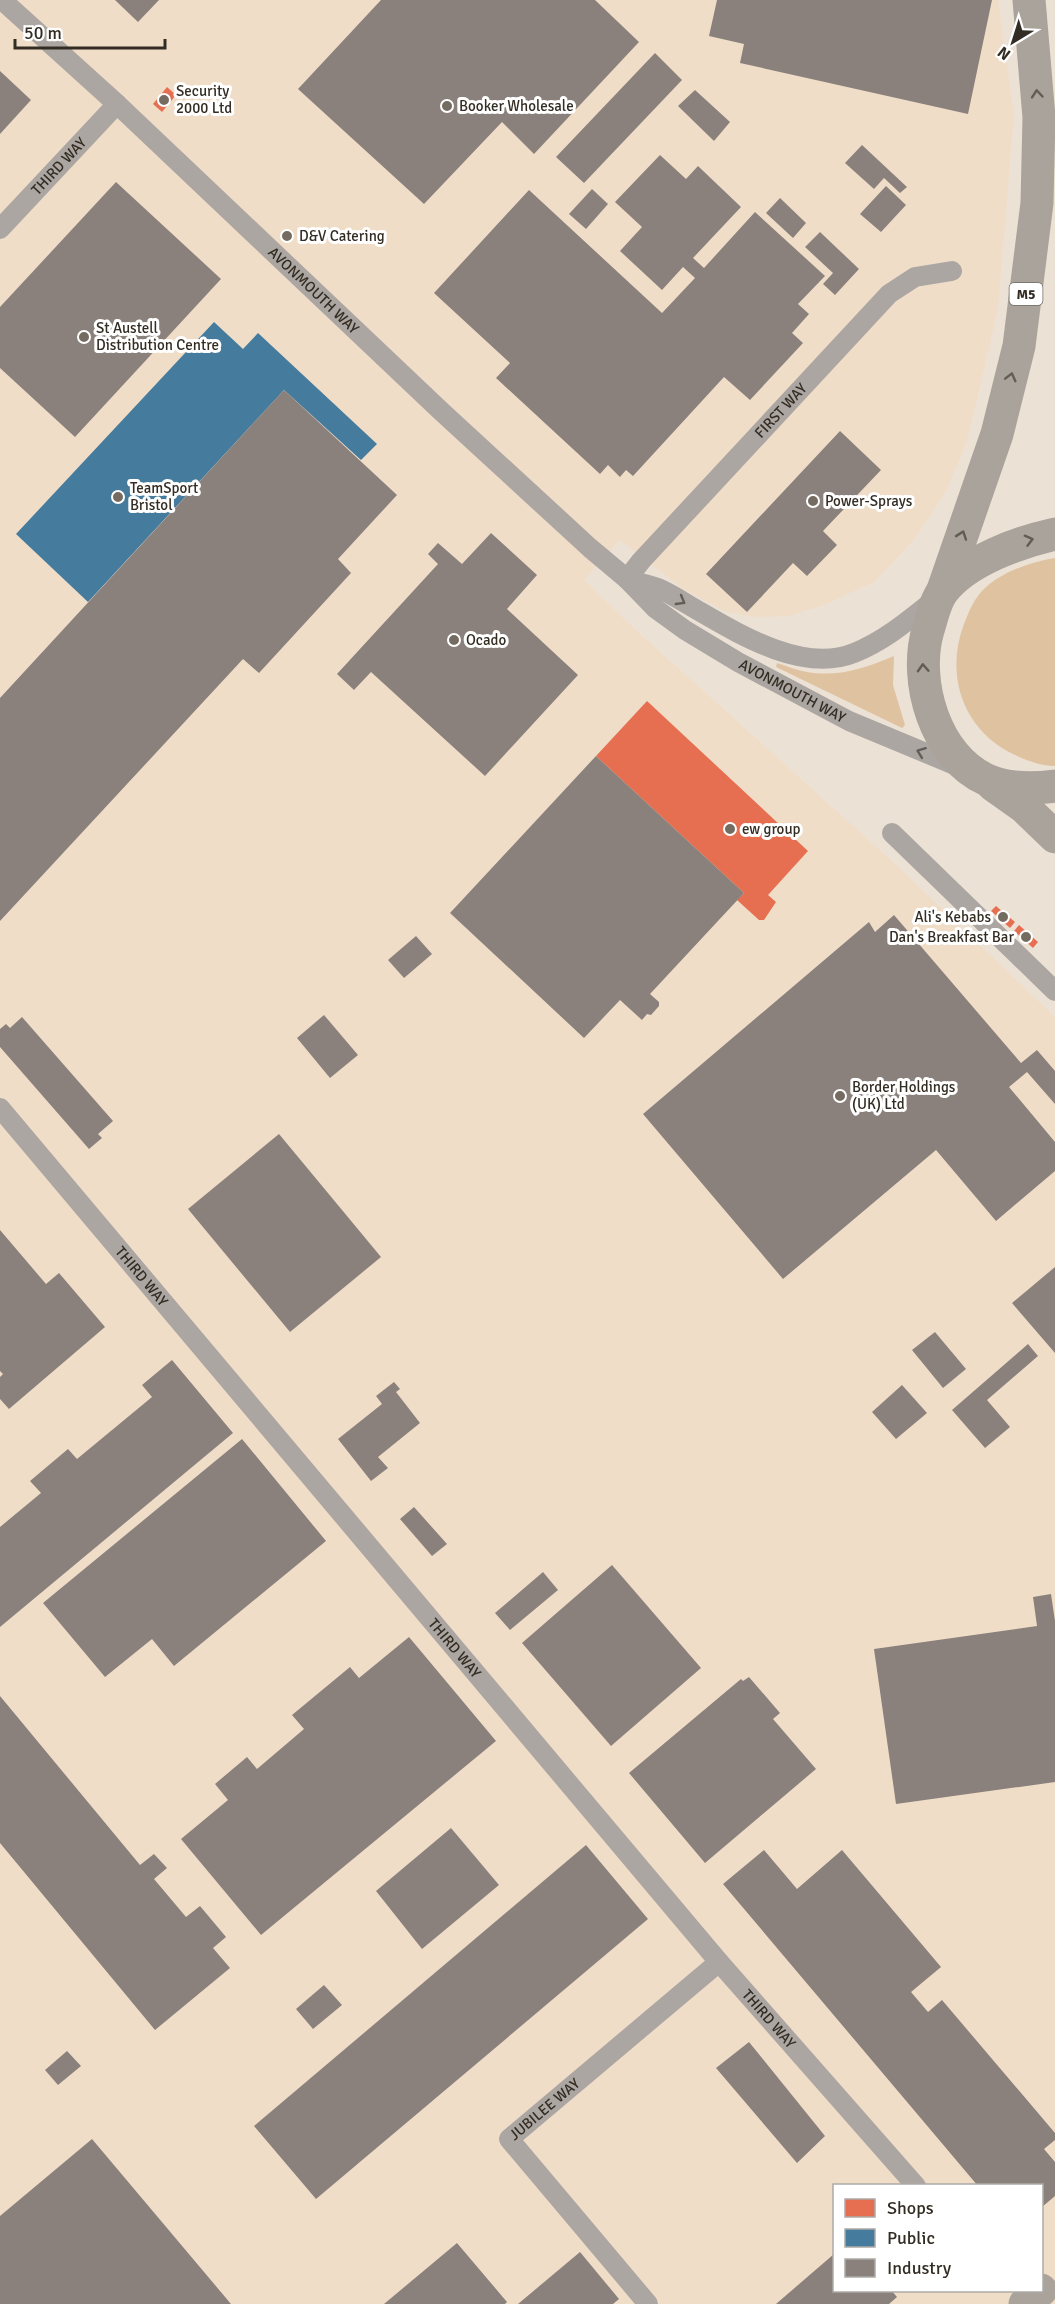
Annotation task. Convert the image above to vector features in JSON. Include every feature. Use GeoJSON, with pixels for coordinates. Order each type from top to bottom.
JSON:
{"type":"FeatureCollection","features":[{"type":"Feature","properties":{"kind":"highway","name":"M5"},"geometry":{"type":"LineString","coordinates":[[941,593],[997,434],[1019,346],[1037,203],[1038,117],[1029,0]]}},
{"type":"Feature","properties":{"kind":"highway"},"geometry":{"type":"LineString","coordinates":[[1055,534],[1022,542],[986,558],[941,593],[923,651],[922,664],[931,714],[946,742],[958,757],[981,777],[1024,807],[1055,837]]}},
{"type":"Feature","properties":{"kind":"highway"},"geometry":{"type":"LineString","coordinates":[[981,777],[1024,788],[1055,786]]}},
{"type":"Feature","properties":{"kind":"highway"},"geometry":{"type":"LineString","coordinates":[[1043,2288],[1055,2278]]}},
{"type":"Feature","properties":{"kind":"highway"},"geometry":{"type":"LineString","coordinates":[[1025,2304],[1039,2292]]}},
{"type":"Feature","properties":{"kind":"street","name":"AVONMOUTH WAY"},"geometry":{"type":"LineString","coordinates":[[2,0],[117,104],[434,404],[590,548],[627,579],[656,609],[698,639],[849,721],[981,777]]}},
{"type":"Feature","properties":{"kind":"street","name":"THIRD WAY"},"geometry":{"type":"LineString","coordinates":[[0,229],[117,104]]}},
{"type":"Feature","properties":{"kind":"street","name":"FIRST WAY"},"geometry":{"type":"LineString","coordinates":[[627,579],[640,561],[889,294],[915,277],[952,271]]}},
{"type":"Feature","properties":{"kind":"street","name":"AVONMOUTH WAY"},"geometry":{"type":"LineString","coordinates":[[627,579],[661,589],[766,645],[802,658],[817,659],[839,658],[872,645],[901,626],[941,593]]}},
{"type":"Feature","properties":{"kind":"street"},"geometry":{"type":"LineString","coordinates":[[892,833],[1054,988]]}},
{"type":"Feature","properties":{"kind":"street","name":"THIRD WAY"},"geometry":{"type":"LineString","coordinates":[[0,1108],[719,1962],[914,2184]]}},
{"type":"Feature","properties":{"kind":"street","name":"JUBILEE WAY"},"geometry":{"type":"LineString","coordinates":[[648,2304],[509,2139],[719,1962]]}},
{"type":"Feature","properties":{"kind":"street"},"geometry":{"type":"LineString","coordinates":[[1010,2292],[1020,2304]]}},
{"type":"Feature","properties":{"kind":"shaded area"},"geometry":{"type":"Polygon","coordinates":[[[0,0],[998,0],[1014,115],[998,309],[967,442],[945,493],[914,540],[874,582],[824,605],[789,616],[753,617],[724,611],[683,589],[620,540],[584,580],[638,632],[892,861],[1055,1017],[1055,2304],[0,2304],[0,0]]]}},
{"type":"Feature","properties":{"kind":"shaded area"},"geometry":{"type":"Polygon","coordinates":[[[1055,558],[1055,766],[1020,757],[997,745],[983,732],[971,717],[963,700],[956,663],[958,644],[964,624],[975,601],[984,589],[1000,577],[1018,568],[1055,558]]]}},
{"type":"Feature","properties":{"kind":"shaded area"},"geometry":{"type":"Polygon","coordinates":[[[894,656],[893,685],[905,725],[902,728],[776,667],[777,663],[825,674],[865,667],[894,656]]]}},
{"type":"Feature","properties":{"kind":"building: Shops","name":"Security 2000 Ltd"},"geometry":{"type":"Polygon","coordinates":[[[167,87],[176,95],[162,112],[153,104],[167,87]]]}},
{"type":"Feature","properties":{"kind":"building: Shops","name":"ew group"},"geometry":{"type":"Polygon","coordinates":[[[647,701],[808,851],[768,895],[776,902],[764,920],[759,920],[737,900],[744,893],[596,756],[647,701]]]}},
{"type":"Feature","properties":{"kind":"building: Shops","name":"Ali's Kebabs"},"geometry":{"type":"Polygon","coordinates":[[[996,906],[1015,922],[1010,928],[991,911],[996,906]]]}},
{"type":"Feature","properties":{"kind":"building: Shops","name":"Dan's Breakfast Bar"},"geometry":{"type":"Polygon","coordinates":[[[1019,925],[1038,942],[1033,948],[1014,931],[1019,925]]]}},
{"type":"Feature","properties":{"kind":"building: Public","name":"TeamSport Bristol"},"geometry":{"type":"Polygon","coordinates":[[[214,322],[243,349],[258,333],[377,444],[361,460],[284,390],[88,602],[16,534],[214,322]]]}},
{"type":"Feature","properties":{"kind":"building: Industry"},"geometry":{"type":"Polygon","coordinates":[[[115,0],[159,0],[138,22],[115,0]]]}},
{"type":"Feature","properties":{"kind":"building: Industry","name":"Booker Wholesale"},"geometry":{"type":"Polygon","coordinates":[[[381,0],[595,0],[639,42],[534,154],[502,122],[424,204],[298,89],[381,0]]]}},
{"type":"Feature","properties":{"kind":"building: Industry"},"geometry":{"type":"Polygon","coordinates":[[[717,0],[992,0],[968,114],[740,63],[744,44],[709,36],[717,0]]]}},
{"type":"Feature","properties":{"kind":"building: Industry"},"geometry":{"type":"Polygon","coordinates":[[[655,53],[682,80],[584,183],[556,157],[655,53]]]}},
{"type":"Feature","properties":{"kind":"building: Industry"},"geometry":{"type":"Polygon","coordinates":[[[0,71],[31,100],[0,134],[0,71]]]}},
{"type":"Feature","properties":{"kind":"building: Industry"},"geometry":{"type":"Polygon","coordinates":[[[695,90],[730,122],[714,141],[678,106],[695,90]]]}},
{"type":"Feature","properties":{"kind":"building: Industry"},"geometry":{"type":"Polygon","coordinates":[[[862,145],[907,187],[900,193],[884,178],[874,189],[845,163],[862,145]]]}},
{"type":"Feature","properties":{"kind":"building: Industry"},"geometry":{"type":"Polygon","coordinates":[[[660,155],[686,179],[698,166],[741,207],[693,258],[704,268],[755,212],[825,276],[798,304],[809,314],[792,333],[803,343],[750,400],[724,377],[633,476],[626,470],[620,477],[608,465],[600,474],[496,378],[510,363],[434,293],[529,190],[662,313],[695,278],[683,267],[662,290],[620,251],[642,227],[615,202],[660,155]]]}},
{"type":"Feature","properties":{"kind":"building: Industry","name":"St Austell Distribution Centre"},"geometry":{"type":"Polygon","coordinates":[[[116,182],[221,279],[75,437],[0,368],[0,307],[116,182]]]}},
{"type":"Feature","properties":{"kind":"building: Industry"},"geometry":{"type":"Polygon","coordinates":[[[886,186],[906,205],[881,232],[860,214],[886,186]]]}},
{"type":"Feature","properties":{"kind":"building: Industry"},"geometry":{"type":"Polygon","coordinates":[[[592,189],[608,204],[586,229],[569,214],[592,189]]]}},
{"type":"Feature","properties":{"kind":"building: Industry"},"geometry":{"type":"Polygon","coordinates":[[[780,198],[806,223],[793,238],[766,213],[780,198]]]}},
{"type":"Feature","properties":{"kind":"building: Industry"},"geometry":{"type":"Polygon","coordinates":[[[820,232],[859,269],[835,295],[823,284],[833,273],[805,247],[820,232]]]}},
{"type":"Feature","properties":{"kind":"building: Industry"},"geometry":{"type":"Polygon","coordinates":[[[284,390],[397,495],[338,559],[351,573],[259,673],[243,659],[0,921],[0,698],[284,390]]]}},
{"type":"Feature","properties":{"kind":"building: Industry","name":"Power-Sprays"},"geometry":{"type":"Polygon","coordinates":[[[840,431],[881,470],[823,531],[837,545],[807,576],[793,563],[747,612],[706,574],[840,431]]]}},
{"type":"Feature","properties":{"kind":"building: Industry","name":"Ocado"},"geometry":{"type":"Polygon","coordinates":[[[491,533],[537,575],[507,609],[578,675],[485,776],[371,672],[354,690],[337,674],[438,564],[428,554],[438,543],[462,564],[491,533]]]}},
{"type":"Feature","properties":{"kind":"building: Industry"},"geometry":{"type":"Polygon","coordinates":[[[596,756],[744,893],[650,994],[659,1002],[659,1006],[651,1015],[647,1014],[642,1020],[620,1000],[584,1038],[450,913],[596,756]]]}},
{"type":"Feature","properties":{"kind":"building: Industry","name":"Border Holdings (UK) Ltd"},"geometry":{"type":"Polygon","coordinates":[[[894,915],[1021,1063],[1037,1050],[1055,1071],[1055,1104],[1027,1072],[1009,1087],[1055,1142],[1055,1171],[996,1221],[936,1150],[783,1279],[643,1114],[869,922],[875,932],[894,915]]]}},
{"type":"Feature","properties":{"kind":"building: Industry"},"geometry":{"type":"Polygon","coordinates":[[[416,936],[432,954],[404,978],[388,960],[416,936]]]}},
{"type":"Feature","properties":{"kind":"building: Industry"},"geometry":{"type":"Polygon","coordinates":[[[324,1015],[358,1055],[330,1078],[297,1038],[324,1015]]]}},
{"type":"Feature","properties":{"kind":"building: Industry"},"geometry":{"type":"Polygon","coordinates":[[[22,1017],[113,1121],[98,1134],[102,1138],[89,1149],[0,1047],[0,1029],[6,1024],[10,1028],[22,1017]]]}},
{"type":"Feature","properties":{"kind":"building: Industry"},"geometry":{"type":"Polygon","coordinates":[[[279,1134],[381,1257],[290,1332],[188,1209],[279,1134]]]}},
{"type":"Feature","properties":{"kind":"building: Industry"},"geometry":{"type":"Polygon","coordinates":[[[0,1230],[46,1284],[59,1273],[105,1327],[9,1409],[0,1399],[0,1377],[3,1374],[0,1371],[0,1230]]]}},
{"type":"Feature","properties":{"kind":"building: Industry"},"geometry":{"type":"Polygon","coordinates":[[[1055,1267],[1055,1353],[1012,1303],[1055,1267]]]}},
{"type":"Feature","properties":{"kind":"building: Industry"},"geometry":{"type":"Polygon","coordinates":[[[935,1332],[966,1369],[943,1388],[912,1350],[935,1332]]]}},
{"type":"Feature","properties":{"kind":"building: Industry"},"geometry":{"type":"Polygon","coordinates":[[[1028,1344],[1038,1356],[987,1400],[1010,1427],[985,1448],[952,1410],[1028,1344]]]}},
{"type":"Feature","properties":{"kind":"building: Industry"},"geometry":{"type":"Polygon","coordinates":[[[172,1360],[233,1433],[0,1627],[0,1527],[41,1493],[30,1481],[68,1449],[77,1459],[152,1397],[142,1385],[172,1360]]]}},
{"type":"Feature","properties":{"kind":"building: Industry"},"geometry":{"type":"Polygon","coordinates":[[[394,1382],[400,1389],[396,1392],[420,1423],[378,1457],[388,1468],[371,1481],[338,1439],[382,1404],[376,1396],[394,1382]]]}},
{"type":"Feature","properties":{"kind":"building: Industry"},"geometry":{"type":"Polygon","coordinates":[[[902,1385],[927,1413],[896,1439],[872,1412],[902,1385]]]}},
{"type":"Feature","properties":{"kind":"building: Industry"},"geometry":{"type":"Polygon","coordinates":[[[242,1439],[326,1541],[174,1666],[152,1639],[105,1677],[43,1603],[242,1439]]]}},
{"type":"Feature","properties":{"kind":"building: Industry"},"geometry":{"type":"Polygon","coordinates":[[[414,1507],[447,1544],[432,1556],[400,1519],[414,1507]]]}},
{"type":"Feature","properties":{"kind":"building: Industry"},"geometry":{"type":"Polygon","coordinates":[[[612,1565],[701,1668],[611,1746],[522,1643],[612,1565]]]}},
{"type":"Feature","properties":{"kind":"building: Industry"},"geometry":{"type":"Polygon","coordinates":[[[543,1572],[558,1590],[510,1630],[495,1613],[543,1572]]]}},
{"type":"Feature","properties":{"kind":"building: Industry"},"geometry":{"type":"Polygon","coordinates":[[[1051,1594],[1055,1621],[1055,1782],[896,1804],[874,1649],[1037,1626],[1033,1597],[1051,1594]]]}},
{"type":"Feature","properties":{"kind":"building: Industry"},"geometry":{"type":"Polygon","coordinates":[[[409,1637],[496,1741],[261,1935],[181,1839],[228,1800],[215,1784],[247,1757],[257,1769],[304,1729],[292,1715],[350,1667],[359,1678],[409,1637]]]}},
{"type":"Feature","properties":{"kind":"building: Industry"},"geometry":{"type":"Polygon","coordinates":[[[749,1677],[780,1713],[773,1719],[816,1769],[705,1863],[629,1773],[741,1679],[743,1681],[749,1677]]]}},
{"type":"Feature","properties":{"kind":"building: Industry"},"geometry":{"type":"Polygon","coordinates":[[[0,1696],[140,1865],[154,1854],[167,1868],[154,1879],[186,1917],[200,1906],[226,1937],[213,1948],[230,1968],[155,2030],[0,1843],[0,1696]]]}},
{"type":"Feature","properties":{"kind":"building: Industry"},"geometry":{"type":"Polygon","coordinates":[[[451,1828],[499,1885],[422,1949],[376,1891],[451,1828]]]}},
{"type":"Feature","properties":{"kind":"building: Industry"},"geometry":{"type":"Polygon","coordinates":[[[586,1845],[648,1919],[316,2199],[254,2126],[586,1845]]]}},
{"type":"Feature","properties":{"kind":"building: Industry"},"geometry":{"type":"Polygon","coordinates":[[[764,1850],[797,1889],[842,1850],[941,1967],[911,1992],[928,2012],[942,2000],[1055,2133],[1055,2140],[1044,2149],[1055,2162],[1055,2196],[1043,2206],[1043,2184],[976,2184],[723,1884],[764,1850]]]}},
{"type":"Feature","properties":{"kind":"building: Industry"},"geometry":{"type":"Polygon","coordinates":[[[324,1985],[342,2005],[313,2029],[296,2009],[324,1985]]]}},
{"type":"Feature","properties":{"kind":"building: Industry"},"geometry":{"type":"Polygon","coordinates":[[[749,2042],[825,2136],[797,2163],[716,2068],[749,2042]]]}},
{"type":"Feature","properties":{"kind":"building: Industry"},"geometry":{"type":"Polygon","coordinates":[[[67,2051],[81,2066],[58,2085],[45,2070],[67,2051]]]}},
{"type":"Feature","properties":{"kind":"building: Industry"},"geometry":{"type":"Polygon","coordinates":[[[92,2139],[231,2304],[0,2304],[0,2216],[92,2139]]]}},
{"type":"Feature","properties":{"kind":"building: Industry"},"geometry":{"type":"Polygon","coordinates":[[[457,2243],[507,2302],[505,2304],[384,2304],[457,2243]]]}},
{"type":"Feature","properties":{"kind":"building: Industry"},"geometry":{"type":"Polygon","coordinates":[[[580,2252],[619,2299],[613,2304],[518,2304],[580,2252]]]}},
{"type":"Feature","properties":{"kind":"building: Industry"},"geometry":{"type":"Polygon","coordinates":[[[833,2255],[833,2292],[893,2292],[897,2297],[889,2304],[776,2304],[833,2255]]]}},
{"type":"Feature","properties":{"kind":"place","name":"Security 2000 Ltd"},"geometry":{"type":"Point","coordinates":[164,100]}},
{"type":"Feature","properties":{"kind":"place","name":"Booker Wholesale"},"geometry":{"type":"Point","coordinates":[447,106]}},
{"type":"Feature","properties":{"kind":"place","name":"D&V Catering"},"geometry":{"type":"Point","coordinates":[287,236]}},
{"type":"Feature","properties":{"kind":"place","name":"St Austell Distribution Centre"},"geometry":{"type":"Point","coordinates":[84,337]}},
{"type":"Feature","properties":{"kind":"place","name":"TeamSport Bristol"},"geometry":{"type":"Point","coordinates":[118,497]}},
{"type":"Feature","properties":{"kind":"place","name":"Power-Sprays"},"geometry":{"type":"Point","coordinates":[813,501]}},
{"type":"Feature","properties":{"kind":"place","name":"Ocado"},"geometry":{"type":"Point","coordinates":[454,640]}},
{"type":"Feature","properties":{"kind":"place","name":"ew group"},"geometry":{"type":"Point","coordinates":[730,829]}},
{"type":"Feature","properties":{"kind":"place","name":"Ali's Kebabs"},"geometry":{"type":"Point","coordinates":[1003,917]}},
{"type":"Feature","properties":{"kind":"place","name":"Dan's Breakfast Bar"},"geometry":{"type":"Point","coordinates":[1026,937]}},
{"type":"Feature","properties":{"kind":"place","name":"Border Holdings (UK) Ltd"},"geometry":{"type":"Point","coordinates":[840,1096]}}]}
